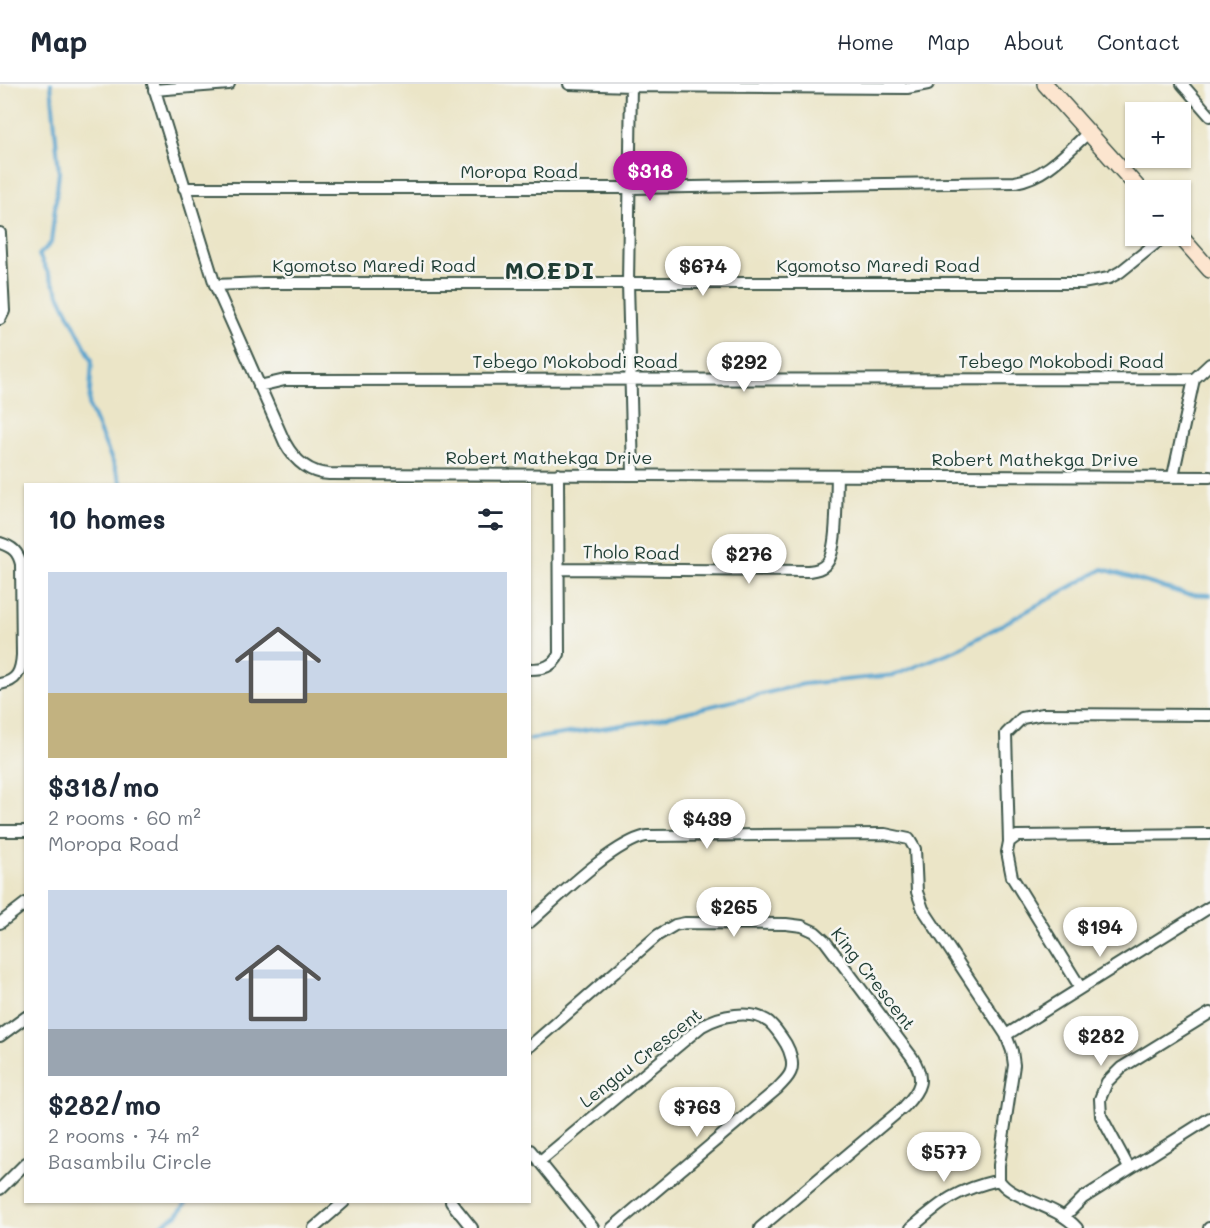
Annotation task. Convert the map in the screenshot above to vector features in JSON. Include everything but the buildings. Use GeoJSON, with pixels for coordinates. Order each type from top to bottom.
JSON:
{"type":"FeatureCollection","features":[{"type":"Feature","properties":{"kind":"street"},"geometry":{"type":"LineString","coordinates":[[154,87],[229,84]]}},
{"type":"Feature","properties":{"kind":"street"},"geometry":{"type":"LineString","coordinates":[[569,84],[825,85],[907,88],[928,84]]}},
{"type":"Feature","properties":{"kind":"street"},"geometry":{"type":"LineString","coordinates":[[1045,84],[1131,180]]}},
{"type":"Feature","properties":{"kind":"street"},"geometry":{"type":"LineString","coordinates":[[1182,84],[1210,116]]}},
{"type":"Feature","properties":{"kind":"street"},"geometry":{"type":"LineString","coordinates":[[631,85],[628,283],[633,473]]}},
{"type":"Feature","properties":{"kind":"street","name":"Robert Mathekga Drive"},"geometry":{"type":"LineString","coordinates":[[154,87],[216,285],[289,450],[300,463],[314,471],[329,474],[463,479],[633,473],[837,477],[1210,477]]}},
{"type":"Feature","properties":{"kind":"street","name":"Moropa Road"},"geometry":{"type":"LineString","coordinates":[[184,188],[629,188],[1015,182],[1039,175],[1089,132]]}},
{"type":"Feature","properties":{"kind":"street"},"geometry":{"type":"LineString","coordinates":[[0,233],[4,311],[0,319]]}},
{"type":"Feature","properties":{"kind":"street","name":"Kgomotso Maredi Road"},"geometry":{"type":"LineString","coordinates":[[216,285],[276,283],[1082,283],[1109,278],[1152,246]]}},
{"type":"Feature","properties":{"kind":"street"},"geometry":{"type":"LineString","coordinates":[[1189,246],[1210,270]]}},
{"type":"Feature","properties":{"kind":"street"},"geometry":{"type":"LineString","coordinates":[[1173,476],[1194,379],[1210,364]]}},
{"type":"Feature","properties":{"kind":"street","name":"Tebego Mokobodi Road"},"geometry":{"type":"LineString","coordinates":[[259,386],[271,382],[297,380],[1194,379]]}},
{"type":"Feature","properties":{"kind":"street"},"geometry":{"type":"LineString","coordinates":[[531,669],[548,667],[557,660],[559,654],[558,474]]}},
{"type":"Feature","properties":{"kind":"street","name":"Tholo Road"},"geometry":{"type":"LineString","coordinates":[[560,569],[809,571],[819,569],[827,562],[833,551],[837,477]]}},
{"type":"Feature","properties":{"kind":"street"},"geometry":{"type":"LineString","coordinates":[[0,543],[14,549],[19,555],[21,564],[22,669],[12,680],[0,684]]}},
{"type":"Feature","properties":{"kind":"street"},"geometry":{"type":"LineString","coordinates":[[1080,987],[1012,878],[1007,852],[1009,842],[1006,734],[1022,718],[1043,714],[1210,715]]}},
{"type":"Feature","properties":{"kind":"street"},"geometry":{"type":"LineString","coordinates":[[0,831],[24,831]]}},
{"type":"Feature","properties":{"kind":"street"},"geometry":{"type":"LineString","coordinates":[[1009,842],[1017,836],[1210,834]]}},
{"type":"Feature","properties":{"kind":"street"},"geometry":{"type":"LineString","coordinates":[[531,921],[613,851],[636,839],[657,836],[894,835],[909,839],[916,855],[917,892],[923,909],[1005,1035],[1012,1051],[1014,1065],[999,1180],[1006,1189],[1065,1216],[1077,1228]]}},
{"type":"Feature","properties":{"kind":"street"},"geometry":{"type":"LineString","coordinates":[[0,923],[24,905]]}},
{"type":"Feature","properties":{"kind":"street"},"geometry":{"type":"LineString","coordinates":[[1005,1035],[1210,908]]}},
{"type":"Feature","properties":{"kind":"street","name":"King Crescent"},"geometry":{"type":"LineString","coordinates":[[531,1045],[658,935],[675,925],[786,924],[802,926],[815,932],[835,953],[912,1057],[921,1076],[920,1085],[918,1092],[904,1107],[759,1228]]}},
{"type":"Feature","properties":{"kind":"street"},"geometry":{"type":"LineString","coordinates":[[1129,1168],[1101,1116],[1100,1099],[1107,1082],[1121,1068],[1210,1013]]}},
{"type":"Feature","properties":{"kind":"street","name":"Lengau Crescent"},"geometry":{"type":"LineString","coordinates":[[539,1162],[702,1026],[722,1017],[748,1015],[768,1021],[789,1050],[793,1067],[790,1074],[777,1089],[612,1228]]}},
{"type":"Feature","properties":{"kind":"street"},"geometry":{"type":"LineString","coordinates":[[0,1036],[24,1018]]}},
{"type":"Feature","properties":{"kind":"street"},"geometry":{"type":"LineString","coordinates":[[1065,1216],[1083,1198],[1210,1118]]}},
{"type":"Feature","properties":{"kind":"street"},"geometry":{"type":"LineString","coordinates":[[531,1151],[593,1228]]}},
{"type":"Feature","properties":{"kind":"street"},"geometry":{"type":"LineString","coordinates":[[0,1189],[24,1165]]}},
{"type":"Feature","properties":{"kind":"street"},"geometry":{"type":"LineString","coordinates":[[911,1228],[952,1195],[999,1180]]}},
{"type":"Feature","properties":{"kind":"street"},"geometry":{"type":"LineString","coordinates":[[314,1228],[343,1203]]}},
{"type":"Feature","properties":{"kind":"street"},"geometry":{"type":"LineString","coordinates":[[452,1203],[472,1228]]}},
{"type":"Feature","properties":{"kind":"waterway"},"geometry":{"type":"LineString","coordinates":[[51,84],[59,172],[51,243],[39,255],[92,360],[89,406],[122,483]]}},
{"type":"Feature","properties":{"kind":"waterway"},"geometry":{"type":"LineString","coordinates":[[531,739],[648,721],[804,684],[895,675],[958,649],[1103,569],[1185,594],[1210,595]]}},
{"type":"Feature","properties":{"kind":"waterway"},"geometry":{"type":"LineString","coordinates":[[157,1228],[177,1215],[186,1203]]}},
{"type":"Feature","properties":{"kind":"district","name":"MOEDI"},"geometry":{"type":"Point","coordinates":[550,271]}}]}
